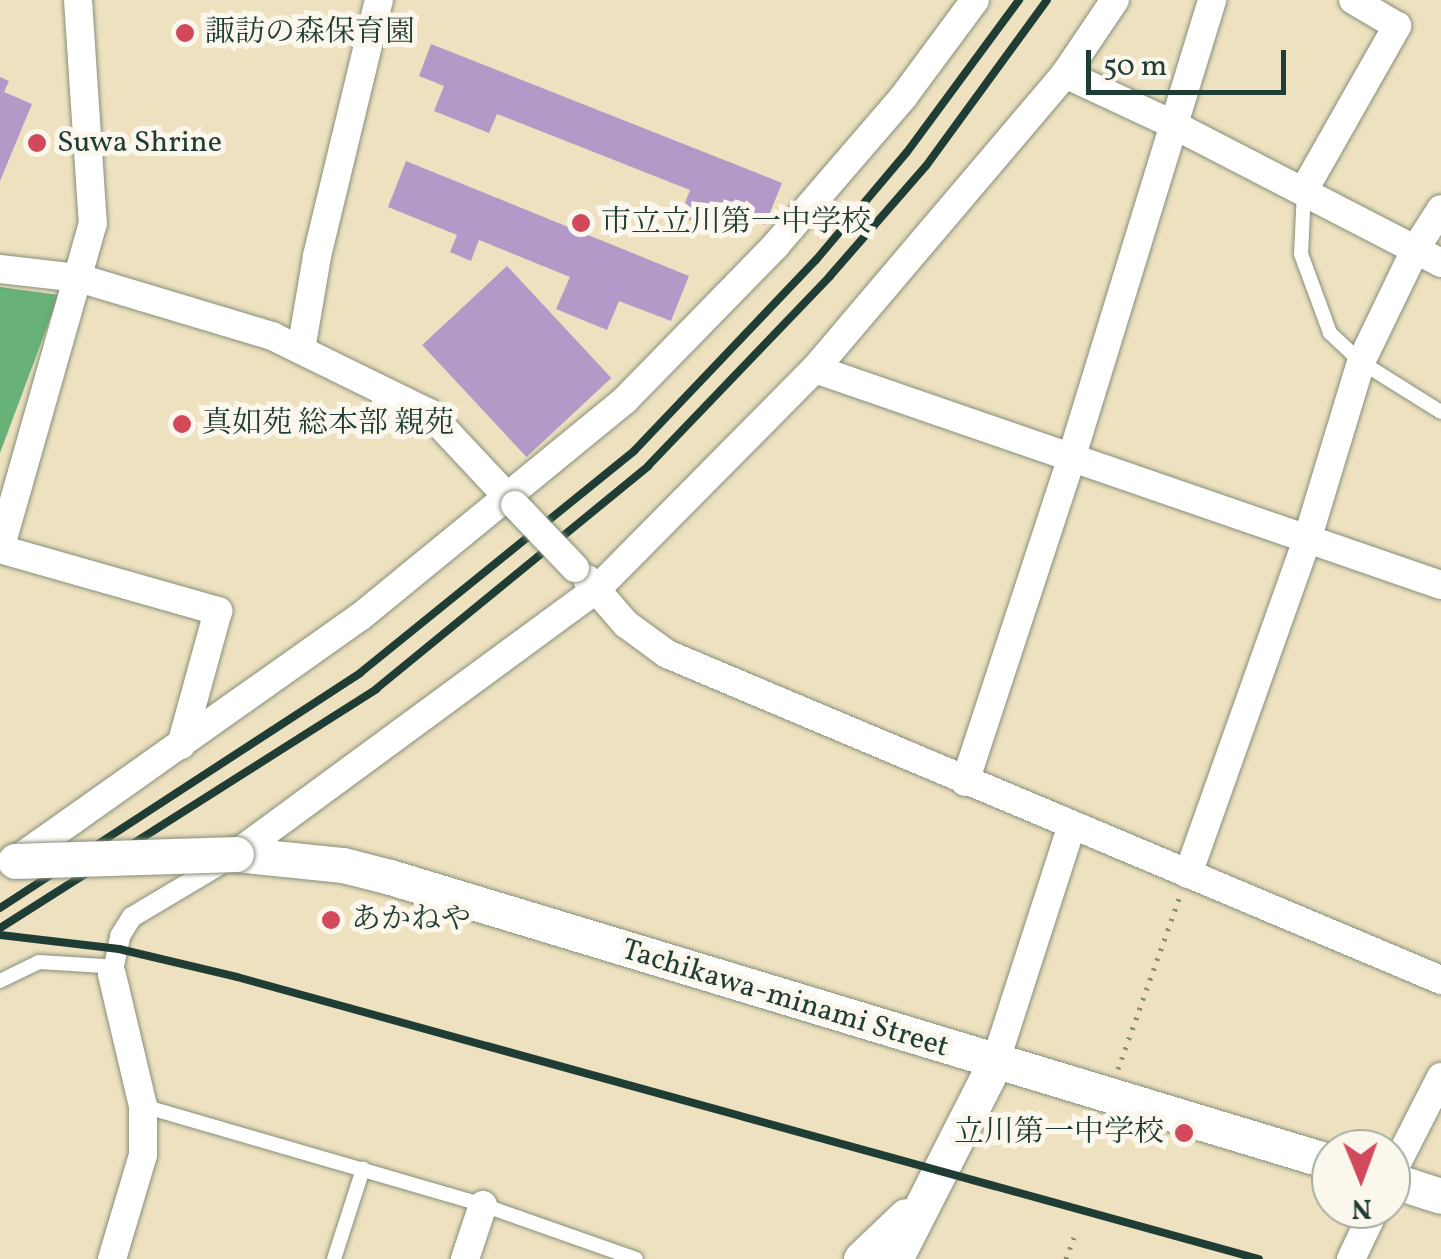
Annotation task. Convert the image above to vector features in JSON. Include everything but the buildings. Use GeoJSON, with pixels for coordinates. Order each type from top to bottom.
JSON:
{"type":"FeatureCollection","features":[{"type":"Feature","properties":{"kind":"street"},"geometry":{"type":"LineString","coordinates":[[78,0],[93,224],[0,549],[218,611],[181,745]]}},
{"type":"Feature","properties":{"kind":"street"},"geometry":{"type":"LineString","coordinates":[[300,350],[317,256],[379,0]]}},
{"type":"Feature","properties":{"kind":"street"},"geometry":{"type":"LineString","coordinates":[[8,862],[360,617],[511,500],[625,400],[776,244],[904,96],[975,0]]}},
{"type":"Feature","properties":{"kind":"street"},"geometry":{"type":"LineString","coordinates":[[112,1259],[142,1154],[143,1106],[112,975],[120,936],[132,917],[236,854],[597,590],[815,369],[1065,74],[1115,0]]}},
{"type":"Feature","properties":{"kind":"street"},"geometry":{"type":"LineString","coordinates":[[965,782],[1072,459],[1212,0]]}},
{"type":"Feature","properties":{"kind":"street"},"geometry":{"type":"LineString","coordinates":[[1304,190],[1397,26],[1353,0]]}},
{"type":"Feature","properties":{"kind":"street"},"geometry":{"type":"LineString","coordinates":[[1065,74],[1172,124],[1441,262]]}},
{"type":"Feature","properties":{"kind":"street"},"geometry":{"type":"LineString","coordinates":[[1188,874],[1306,540],[1361,362],[1416,248],[1441,209]]}},
{"type":"Feature","properties":{"kind":"street"},"geometry":{"type":"LineString","coordinates":[[0,269],[79,278],[272,336],[429,413],[626,624],[667,654],[1071,828],[1441,980]]}},
{"type":"Feature","properties":{"kind":"street"},"geometry":{"type":"LineString","coordinates":[[815,369],[1441,585]]}},
{"type":"Feature","properties":{"kind":"street"},"geometry":{"type":"LineString","coordinates":[[895,1259],[995,1063],[1071,828]]}},
{"type":"Feature","properties":{"kind":"street","name":"Tachikawa-minami Street"},"geometry":{"type":"LineString","coordinates":[[8,862],[236,854],[326,862],[1311,1156]]}},
{"type":"Feature","properties":{"kind":"street"},"geometry":{"type":"LineString","coordinates":[[1411,1137],[1441,1077]]}},
{"type":"Feature","properties":{"kind":"street"},"geometry":{"type":"LineString","coordinates":[[1411,1185],[1441,1196]]}},
{"type":"Feature","properties":{"kind":"street"},"geometry":{"type":"LineString","coordinates":[[861,1259],[928,1194]]}},
{"type":"Feature","properties":{"kind":"street"},"geometry":{"type":"LineString","coordinates":[[465,1259],[483,1205]]}},
{"type":"Feature","properties":{"kind":"street"},"geometry":{"type":"LineString","coordinates":[[1351,1259],[1365,1229]]}},
{"type":"Feature","properties":{"kind":"lane"},"geometry":{"type":"LineString","coordinates":[[1304,190],[1300,254],[1330,334],[1361,362],[1441,412]]}},
{"type":"Feature","properties":{"kind":"lane"},"geometry":{"type":"LineString","coordinates":[[0,981],[40,962],[104,966],[112,975]]}},
{"type":"Feature","properties":{"kind":"lane"},"geometry":{"type":"LineString","coordinates":[[143,1106],[483,1205],[636,1259]]}},
{"type":"Feature","properties":{"kind":"lane"},"geometry":{"type":"LineString","coordinates":[[334,1259],[363,1169]]}},
{"type":"Feature","properties":{"kind":"path"},"geometry":{"type":"LineString","coordinates":[[1108,1096],[1188,874]]}},
{"type":"Feature","properties":{"kind":"path"},"geometry":{"type":"LineString","coordinates":[[1066,1259],[1074,1237]]}},
{"type":"Feature","properties":{"kind":"green space"},"geometry":{"type":"Polygon","coordinates":[[[0,287],[59,295],[0,453],[0,287]]]}},
{"type":"Feature","properties":{"kind":"railway"},"geometry":{"type":"LineString","coordinates":[[0,908],[360,673],[634,451],[816,260],[907,152],[1019,0]]}},
{"type":"Feature","properties":{"kind":"railway"},"geometry":{"type":"LineString","coordinates":[[0,928],[376,689],[648,466],[830,276],[926,166],[1047,0]]}},
{"type":"Feature","properties":{"kind":"railway"},"geometry":{"type":"LineString","coordinates":[[0,935],[119,949],[237,977],[1259,1259]]}},
{"type":"Feature","properties":{"kind":"place","name":"諏訪の森保育園"},"geometry":{"type":"Point","coordinates":[185,33]}},
{"type":"Feature","properties":{"kind":"place","name":"Suwa Shrine"},"geometry":{"type":"Point","coordinates":[37,143]}},
{"type":"Feature","properties":{"kind":"place","name":"市立立川第一中学校"},"geometry":{"type":"Point","coordinates":[581,223]}},
{"type":"Feature","properties":{"kind":"place","name":"真如苑 総本部 親苑"},"geometry":{"type":"Point","coordinates":[182,424]}},
{"type":"Feature","properties":{"kind":"place","name":"あかねや"},"geometry":{"type":"Point","coordinates":[331,920]}},
{"type":"Feature","properties":{"kind":"place","name":"立川第一中学校"},"geometry":{"type":"Point","coordinates":[1184,1133]}}]}
